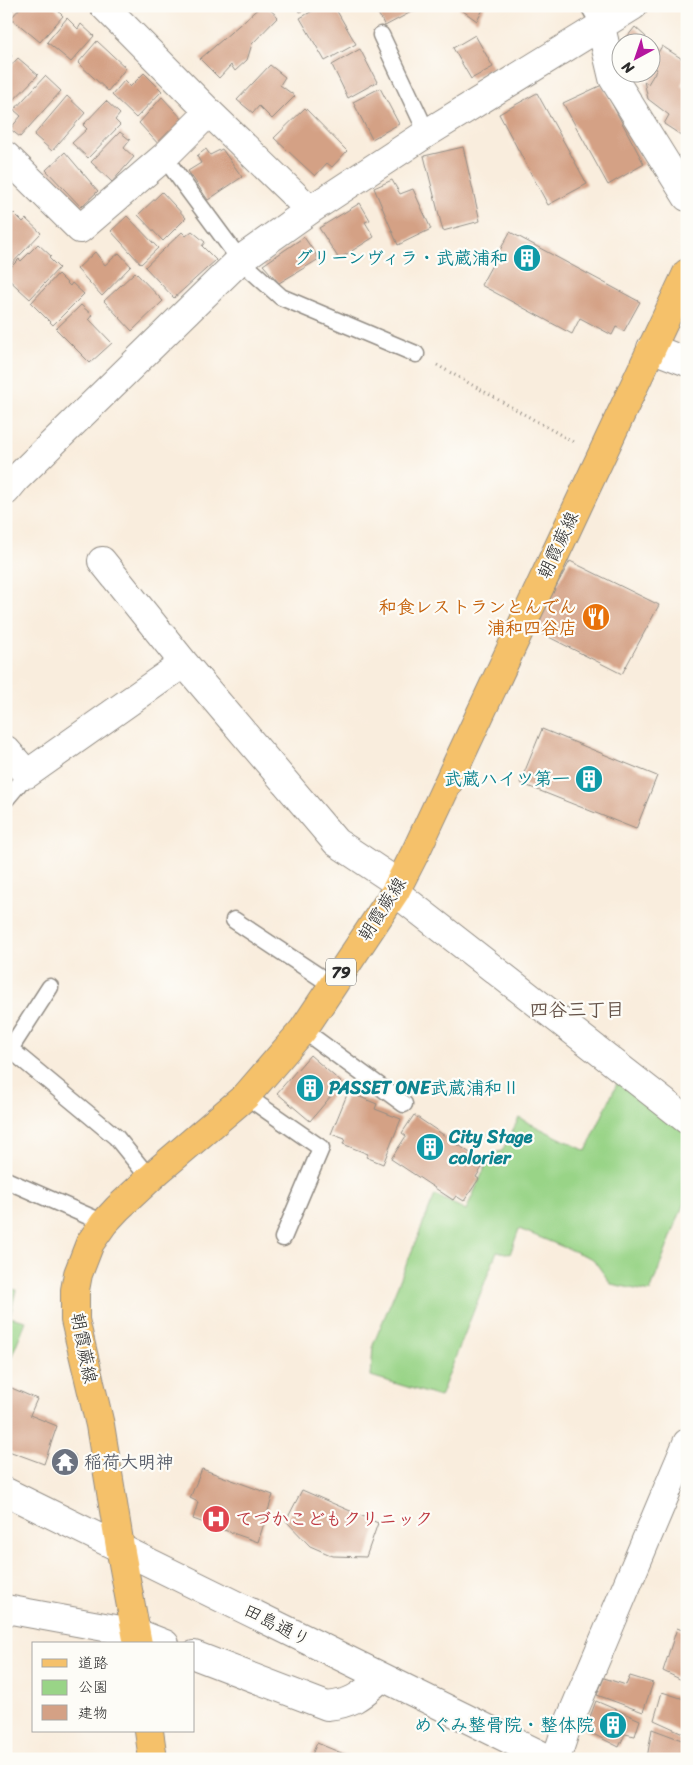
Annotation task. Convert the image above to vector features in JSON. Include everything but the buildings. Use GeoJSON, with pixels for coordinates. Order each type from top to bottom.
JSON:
{"type":"FeatureCollection","features":[{"type":"Feature","properties":{"kind":"main road","name":"朝霞蕨線"},"geometry":{"type":"LineString","coordinates":[[138,1638],[120,1546],[100,1425],[75,1320],[75,1290],[78,1274],[90,1243],[104,1223],[118,1208],[246,1096],[303,1030],[397,888],[687,273]]}},
{"type":"Feature","properties":{"kind":"main road"},"geometry":{"type":"LineString","coordinates":[[150,1732],[153,1759]]}},
{"type":"Feature","properties":{"kind":"street"},"geometry":{"type":"LineString","coordinates":[[104,6],[310,210]]}},
{"type":"Feature","properties":{"kind":"street"},"geometry":{"type":"LineString","coordinates":[[6,491],[16,479],[240,260],[310,210],[427,133],[595,16],[633,6]]}},
{"type":"Feature","properties":{"kind":"street"},"geometry":{"type":"LineString","coordinates":[[595,16],[613,78],[687,197]]}},
{"type":"Feature","properties":{"kind":"street"},"geometry":{"type":"LineString","coordinates":[[6,156],[80,229],[164,157],[209,112]]}},
{"type":"Feature","properties":{"kind":"street"},"geometry":{"type":"LineString","coordinates":[[651,348],[687,362]]}},
{"type":"Feature","properties":{"kind":"street"},"geometry":{"type":"LineString","coordinates":[[102,561],[184,663],[336,842],[397,888],[687,1120]]}},
{"type":"Feature","properties":{"kind":"street"},"geometry":{"type":"LineString","coordinates":[[6,750],[27,774],[184,663]]}},
{"type":"Feature","properties":{"kind":"street"},"geometry":{"type":"LineString","coordinates":[[556,1759],[565,1732],[687,1442]]}},
{"type":"Feature","properties":{"kind":"street","name":"田島通り"},"geometry":{"type":"LineString","coordinates":[[6,1492],[120,1546],[381,1678],[549,1759]]}},
{"type":"Feature","properties":{"kind":"street"},"geometry":{"type":"LineString","coordinates":[[6,1608],[156,1642]]}},
{"type":"Feature","properties":{"kind":"street"},"geometry":{"type":"LineString","coordinates":[[195,1655],[327,1706],[345,1704],[362,1694],[381,1678]]}},
{"type":"Feature","properties":{"kind":"lane"},"geometry":{"type":"LineString","coordinates":[[381,35],[427,133]]}},
{"type":"Feature","properties":{"kind":"lane"},"geometry":{"type":"LineString","coordinates":[[164,157],[240,260],[281,297],[416,354]]}},
{"type":"Feature","properties":{"kind":"lane"},"geometry":{"type":"LineString","coordinates":[[6,799],[27,774]]}},
{"type":"Feature","properties":{"kind":"lane"},"geometry":{"type":"LineString","coordinates":[[234,920],[332,985]]}},
{"type":"Feature","properties":{"kind":"lane"},"geometry":{"type":"LineString","coordinates":[[50,987],[10,1049],[116,1137],[150,1179]]}},
{"type":"Feature","properties":{"kind":"lane"},"geometry":{"type":"LineString","coordinates":[[303,1030],[404,1104]]}},
{"type":"Feature","properties":{"kind":"lane"},"geometry":{"type":"LineString","coordinates":[[246,1096],[321,1148],[283,1238]]}},
{"type":"Feature","properties":{"kind":"lane"},"geometry":{"type":"LineString","coordinates":[[6,1180],[104,1223]]}},
{"type":"Feature","properties":{"kind":"path"},"geometry":{"type":"LineString","coordinates":[[416,354],[600,456]]}},
{"type":"Feature","properties":{"kind":"green space"},"geometry":{"type":"Polygon","coordinates":[[[619,1079],[687,1133],[687,1195],[650,1292],[611,1284],[593,1259],[519,1229],[510,1254],[497,1251],[440,1397],[371,1376],[373,1345],[435,1195],[466,1210],[491,1154],[502,1151],[519,1118],[586,1151],[619,1079]]]}},
{"type":"Feature","properties":{"kind":"green space"},"geometry":{"type":"Polygon","coordinates":[[[6,1287],[16,1290],[10,1317],[26,1321],[6,1370],[6,1287]]]}},
{"type":"Feature","properties":{"kind":"place","name":"グリーンヴィラ・武蔵浦和"},"geometry":{"type":"Point","coordinates":[527,258]}},
{"type":"Feature","properties":{"kind":"place","name":"和食レストランとんでん 浦和四谷店"},"geometry":{"type":"Point","coordinates":[596,617]}},
{"type":"Feature","properties":{"kind":"place","name":"武蔵ハイツ第一"},"geometry":{"type":"Point","coordinates":[589,779]}},
{"type":"Feature","properties":{"kind":"place","name":"PASSET ONE武蔵浦和Ⅱ"},"geometry":{"type":"Point","coordinates":[310,1088]}},
{"type":"Feature","properties":{"kind":"place","name":"City Stage colorier"},"geometry":{"type":"Point","coordinates":[430,1147]}},
{"type":"Feature","properties":{"kind":"place","name":"稲荷大明神"},"geometry":{"type":"Point","coordinates":[65,1462]}},
{"type":"Feature","properties":{"kind":"place","name":"てづかこどもクリニック"},"geometry":{"type":"Point","coordinates":[216,1519]}},
{"type":"Feature","properties":{"kind":"place","name":"めぐみ整骨院・整体院"},"geometry":{"type":"Point","coordinates":[613,1725]}},
{"type":"Feature","properties":{"kind":"district","name":"四谷三丁目"},"geometry":{"type":"Point","coordinates":[577,1009]}}]}
